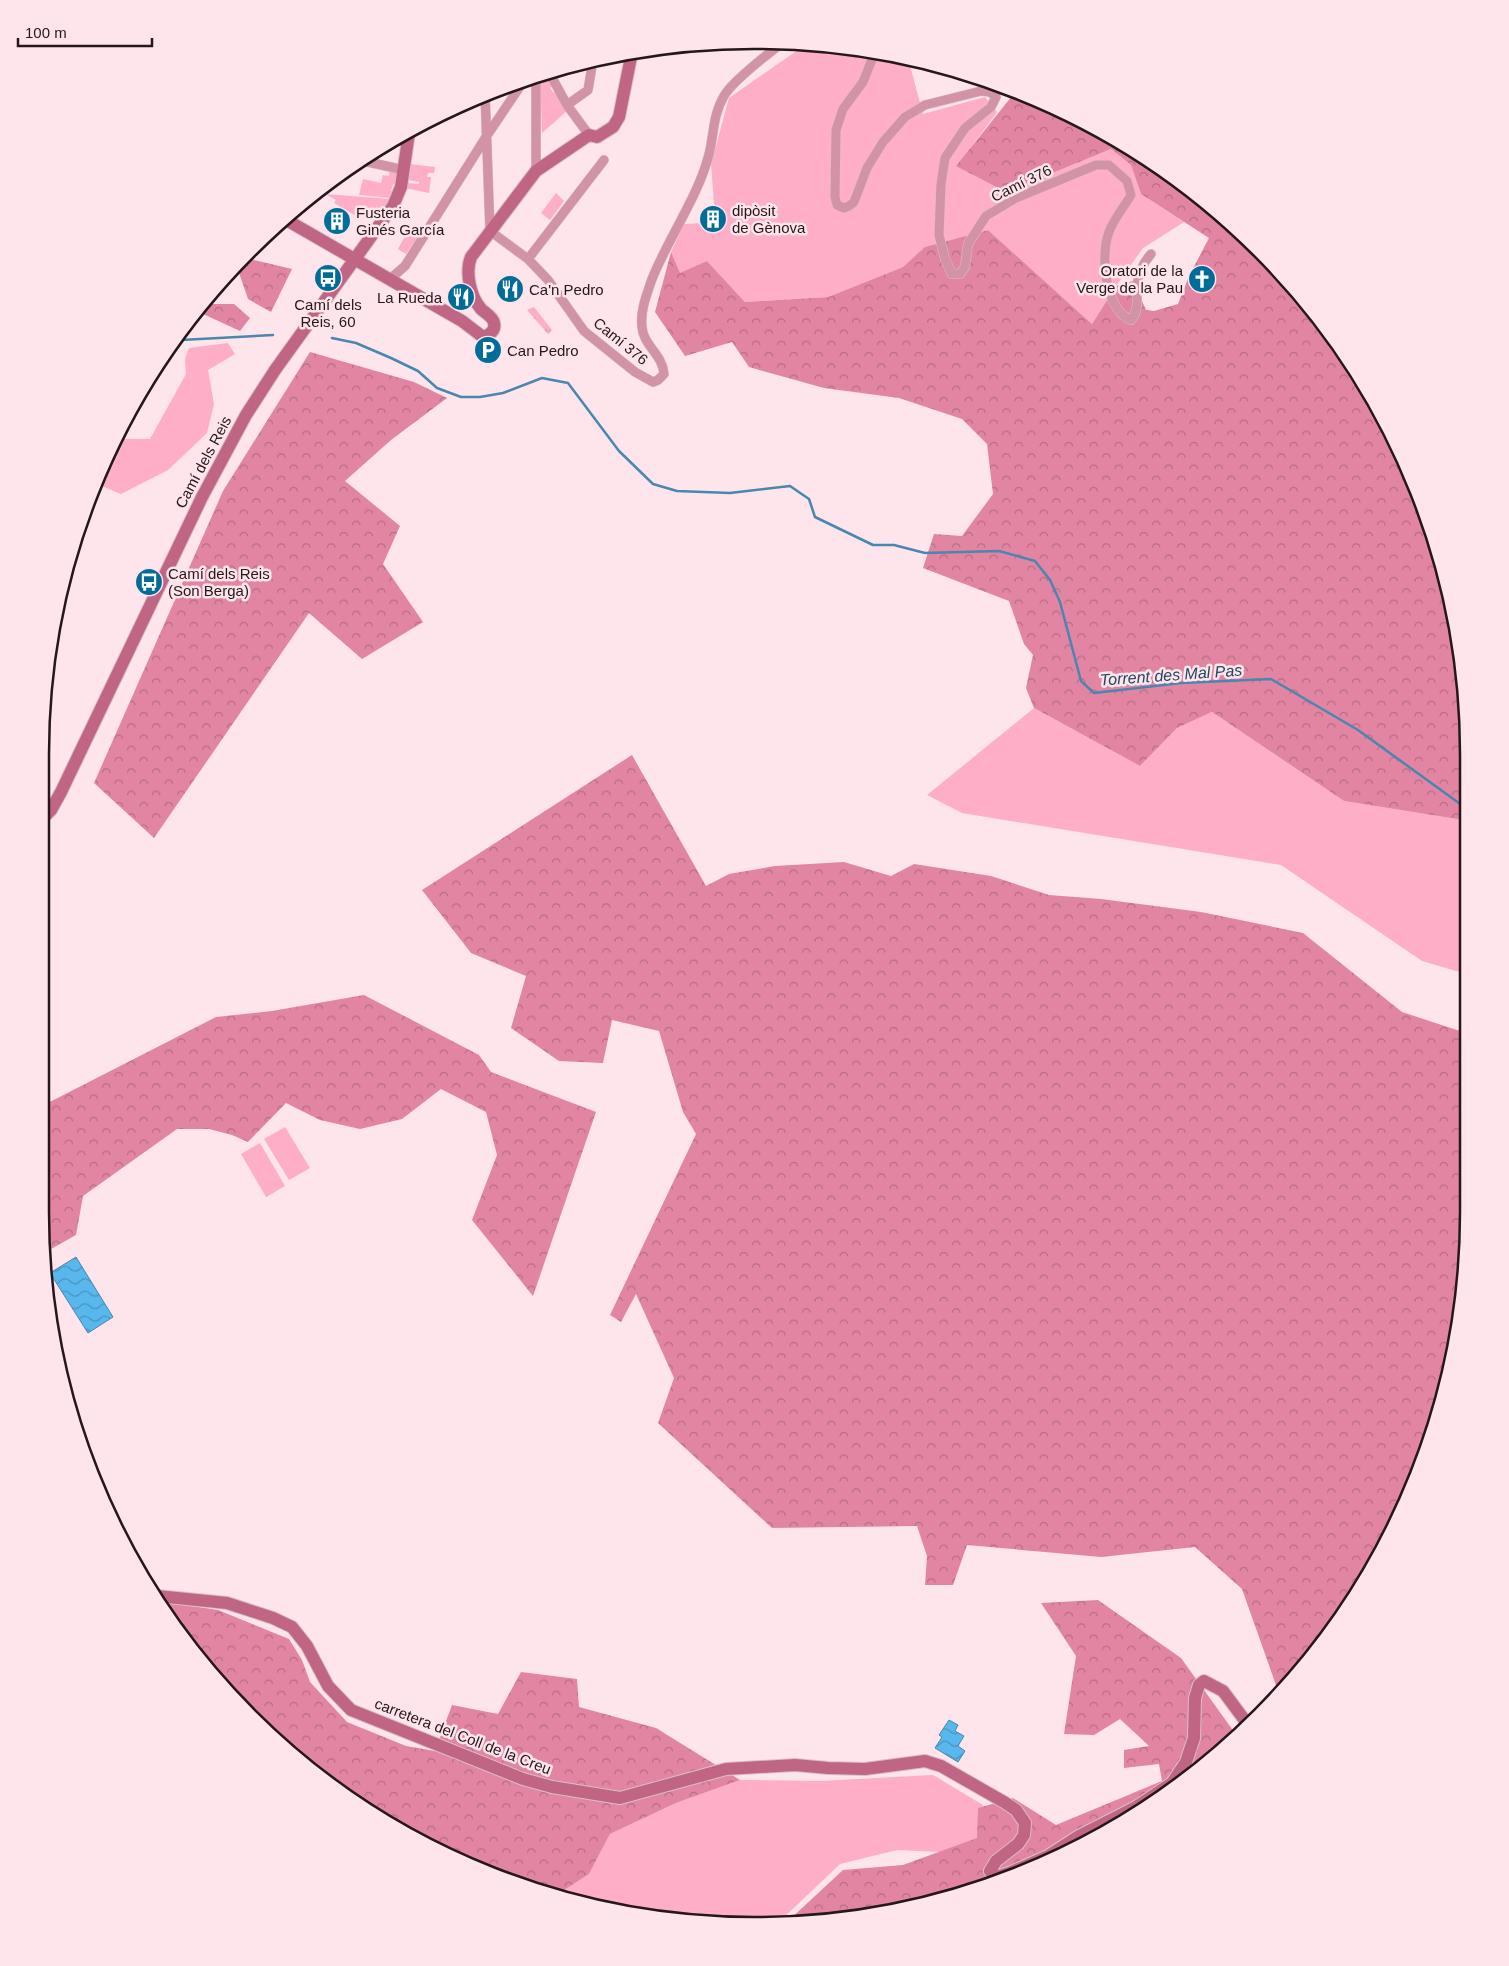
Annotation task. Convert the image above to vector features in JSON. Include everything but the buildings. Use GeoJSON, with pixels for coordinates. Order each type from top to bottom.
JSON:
{"type":"FeatureCollection","features":[{"type":"Feature","properties":{"kind":"street","name":"Camí 376"},"geometry":{"type":"LineString","coordinates":[[490,231],[528,259],[550,282],[584,331],[635,372],[653,382],[658,380],[664,374],[663,366],[660,357],[649,344],[642,328],[644,300],[661,257],[699,183],[708,158],[712,129],[724,95],[747,72],[774,49]]}},
{"type":"Feature","properties":{"kind":"street","name":"Camí 376"},"geometry":{"type":"LineString","coordinates":[[873,59],[863,82],[843,109],[836,130],[835,197],[838,205],[844,208],[854,202],[867,168],[883,142],[905,117],[925,105],[981,91],[990,92],[996,97],[991,107],[965,128],[945,158],[940,194],[939,235],[945,259],[952,274],[960,274],[965,267],[968,244],[986,216],[1016,198],[1096,165],[1109,165],[1127,181],[1130,196],[1109,232],[1104,265],[1108,285],[1115,304],[1126,318],[1131,320],[1136,314],[1137,286],[1141,270],[1144,262],[1151,254]]}},
{"type":"Feature","properties":{"kind":"street"},"geometry":{"type":"LineString","coordinates":[[553,79],[588,135],[597,137],[616,122],[630,60]]}},
{"type":"Feature","properties":{"kind":"street"},"geometry":{"type":"LineString","coordinates":[[568,104],[588,90],[592,68]]}},
{"type":"Feature","properties":{"kind":"street"},"geometry":{"type":"LineString","coordinates":[[536,84],[536,171]]}},
{"type":"Feature","properties":{"kind":"street"},"geometry":{"type":"LineString","coordinates":[[390,279],[405,266],[518,90]]}},
{"type":"Feature","properties":{"kind":"street"},"geometry":{"type":"LineString","coordinates":[[485,102],[490,231]]}},
{"type":"Feature","properties":{"kind":"street"},"geometry":{"type":"LineString","coordinates":[[291,223],[462,321],[483,337],[489,335],[494,327],[494,322],[475,300],[468,268],[471,257],[536,171],[588,135]]}},
{"type":"Feature","properties":{"kind":"street","name":"Camí dels Reis"},"geometry":{"type":"LineString","coordinates":[[49,812],[62,792],[202,497],[246,415],[359,263],[390,211],[401,187],[408,140]]}},
{"type":"Feature","properties":{"kind":"street"},"geometry":{"type":"LineString","coordinates":[[528,259],[604,160]]}},
{"type":"Feature","properties":{"kind":"street"},"geometry":{"type":"LineString","coordinates":[[371,163],[404,170]]}},
{"type":"Feature","properties":{"kind":"street"},"geometry":{"type":"LineString","coordinates":[[359,263],[388,270],[405,266]]}},
{"type":"Feature","properties":{"kind":"street","name":"carretera del Coll de la Creu"},"geometry":{"type":"LineString","coordinates":[[163,1597],[227,1603],[273,1618],[292,1627],[307,1646],[328,1686],[351,1710],[523,1779],[552,1787],[620,1798],[688,1781],[726,1769],[795,1765],[865,1769],[925,1761],[941,1766],[1016,1810],[1025,1823],[1024,1835],[1018,1844],[996,1861],[990,1871],[994,1875]]}},
{"type":"Feature","properties":{"kind":"street","name":"carretera del Coll de la Creu"},"geometry":{"type":"LineString","coordinates":[[1176,1777],[1186,1762],[1194,1738],[1195,1698],[1199,1685],[1204,1681],[1223,1692],[1244,1720]]}},
{"type":"Feature","properties":{"kind":"street","name":"carretera del Coll de la Creu"},"geometry":{"type":"LineString","coordinates":[[1065,1845],[1118,1816]]}},
{"type":"Feature","properties":{"kind":"green space"},"geometry":{"type":"Polygon","coordinates":[[[798,50],[847,55],[910,66],[923,114],[985,97],[997,112],[957,166],[1006,192],[1111,149],[1131,165],[1141,194],[1184,222],[1143,248],[1092,324],[988,230],[926,247],[903,267],[828,297],[745,302],[707,261],[680,274],[671,252],[684,224],[703,223],[716,229],[723,215],[714,204],[711,164],[729,98],[798,50]]]}},
{"type":"Feature","properties":{"kind":"green space"},"geometry":{"type":"Polygon","coordinates":[[[549,80],[553,86],[550,88],[554,93],[557,93],[567,111],[542,133],[540,82],[549,80]]]}},
{"type":"Feature","properties":{"kind":"green space"},"geometry":{"type":"Polygon","coordinates":[[[1011,97],[1025,102],[1107,143],[1147,168],[1184,195],[1254,255],[1314,325],[1341,362],[1366,402],[1387,442],[1407,484],[1436,572],[1447,617],[1459,708],[1460,820],[1344,801],[1212,712],[1177,728],[1140,766],[1034,708],[1026,688],[1033,655],[1024,644],[1009,601],[923,568],[934,534],[962,536],[993,494],[987,444],[962,419],[899,398],[824,388],[749,367],[732,342],[685,356],[655,312],[671,252],[680,273],[707,261],[745,302],[828,297],[903,267],[925,247],[988,230],[1092,324],[1116,286],[1133,281],[1146,310],[1154,311],[1178,304],[1189,276],[1209,238],[1141,194],[1131,165],[1111,149],[1006,192],[956,166],[1011,97]]]}},
{"type":"Feature","properties":{"kind":"green space"},"geometry":{"type":"Polygon","coordinates":[[[410,164],[435,167],[434,173],[428,173],[427,177],[431,177],[429,193],[405,188],[406,183],[419,184],[419,182],[407,180],[410,164]]]}},
{"type":"Feature","properties":{"kind":"green space"},"geometry":{"type":"Polygon","coordinates":[[[390,170],[397,171],[395,184],[393,184],[391,191],[394,191],[391,198],[359,195],[363,179],[381,183],[383,175],[389,176],[390,170]]]}},
{"type":"Feature","properties":{"kind":"green space"},"geometry":{"type":"Polygon","coordinates":[[[556,193],[564,201],[550,220],[541,213],[556,193]]]}},
{"type":"Feature","properties":{"kind":"green space"},"geometry":{"type":"Polygon","coordinates":[[[326,194],[390,199],[379,216],[371,213],[369,215],[357,208],[356,211],[360,213],[358,217],[334,203],[336,200],[326,194]]]}},
{"type":"Feature","properties":{"kind":"green space"},"geometry":{"type":"Polygon","coordinates":[[[410,227],[423,229],[406,254],[398,249],[410,227]]]}},
{"type":"Feature","properties":{"kind":"green space"},"geometry":{"type":"Polygon","coordinates":[[[251,259],[292,269],[271,312],[248,299],[239,273],[251,259]]]}},
{"type":"Feature","properties":{"kind":"green space"},"geometry":{"type":"Polygon","coordinates":[[[212,304],[234,304],[250,318],[240,331],[204,314],[212,304]]]}},
{"type":"Feature","properties":{"kind":"green space"},"geometry":{"type":"Polygon","coordinates":[[[534,307],[552,330],[548,334],[527,310],[534,307]]]}},
{"type":"Feature","properties":{"kind":"green space"},"geometry":{"type":"Polygon","coordinates":[[[228,343],[235,354],[208,370],[214,404],[207,433],[168,470],[121,494],[101,486],[124,439],[150,439],[186,374],[185,359],[189,348],[228,343]]]}},
{"type":"Feature","properties":{"kind":"green space"},"geometry":{"type":"Polygon","coordinates":[[[310,352],[414,382],[447,398],[391,440],[345,481],[400,526],[383,564],[423,622],[362,659],[309,613],[154,838],[94,783],[223,491],[310,352]]]}},
{"type":"Feature","properties":{"kind":"green space"},"geometry":{"type":"Polygon","coordinates":[[[1034,708],[1140,766],[1177,728],[1212,712],[1344,801],[1460,820],[1460,972],[1422,961],[1281,865],[962,813],[927,795],[1034,708]]]}},
{"type":"Feature","properties":{"kind":"green space"},"geometry":{"type":"Polygon","coordinates":[[[632,755],[706,886],[729,874],[775,866],[844,862],[891,876],[914,864],[991,876],[1049,895],[1101,899],[1201,912],[1303,933],[1402,1012],[1460,1031],[1459,1258],[1447,1349],[1436,1394],[1407,1482],[1366,1564],[1341,1604],[1314,1641],[1276,1686],[1242,1589],[1195,1547],[1101,1557],[967,1545],[953,1585],[925,1585],[927,1556],[917,1526],[772,1528],[658,1423],[674,1378],[636,1294],[621,1322],[610,1315],[696,1134],[683,1112],[659,1031],[612,1020],[603,1063],[559,1061],[511,1028],[526,976],[471,953],[422,890],[632,755]]]}},
{"type":"Feature","properties":{"kind":"green space"},"geometry":{"type":"Polygon","coordinates":[[[364,995],[479,1055],[491,1072],[596,1112],[533,1296],[472,1220],[497,1155],[486,1112],[441,1089],[402,1119],[360,1129],[320,1120],[286,1103],[248,1142],[232,1135],[209,1129],[177,1129],[83,1196],[76,1235],[51,1249],[50,1253],[49,1102],[216,1017],[272,1011],[364,995]]]}},
{"type":"Feature","properties":{"kind":"green space"},"geometry":{"type":"Polygon","coordinates":[[[285,1127],[310,1168],[289,1180],[264,1139],[285,1127]]]}},
{"type":"Feature","properties":{"kind":"green space"},"geometry":{"type":"Polygon","coordinates":[[[260,1143],[285,1186],[266,1197],[241,1154],[260,1143]]]}},
{"type":"Feature","properties":{"kind":"green space"},"geometry":{"type":"Polygon","coordinates":[[[1098,1600],[1181,1658],[1233,1730],[1184,1771],[1147,1798],[1107,1823],[1025,1864],[981,1880],[892,1904],[793,1916],[843,1870],[903,1865],[977,1838],[978,1808],[1013,1798],[1056,1825],[1162,1781],[1159,1764],[1124,1768],[1124,1750],[1149,1746],[1120,1719],[1094,1735],[1064,1734],[1076,1656],[1041,1603],[1098,1600]]]}},
{"type":"Feature","properties":{"kind":"green space"},"geometry":{"type":"Polygon","coordinates":[[[167,1602],[218,1610],[289,1639],[302,1660],[310,1682],[347,1722],[406,1746],[435,1751],[452,1705],[498,1714],[521,1672],[577,1679],[579,1707],[656,1728],[740,1780],[676,1803],[610,1834],[589,1874],[564,1890],[528,1880],[484,1864],[442,1844],[402,1823],[362,1798],[289,1742],[255,1711],[224,1677],[167,1602]]]}},
{"type":"Feature","properties":{"kind":"green space"},"geometry":{"type":"Polygon","coordinates":[[[933,1775],[983,1805],[984,1831],[964,1853],[897,1850],[840,1864],[785,1916],[708,1916],[662,1911],[617,1904],[564,1890],[589,1874],[610,1834],[676,1803],[740,1780],[821,1781],[933,1775]]]}},
{"type":"Feature","properties":{"kind":"water"},"geometry":{"type":"Polygon","coordinates":[[[76,1257],[113,1317],[88,1333],[52,1276],[52,1272],[76,1257]]]}},
{"type":"Feature","properties":{"kind":"water"},"geometry":{"type":"Polygon","coordinates":[[[949,1720],[958,1725],[955,1731],[964,1736],[958,1746],[965,1751],[958,1762],[935,1748],[942,1737],[939,1735],[949,1720]]]}},
{"type":"Feature","properties":{"kind":"waterway","name":"Torrent des Mal Pas"},"geometry":{"type":"LineString","coordinates":[[184,340],[273,335]]}},
{"type":"Feature","properties":{"kind":"waterway","name":"Torrent des Mal Pas"},"geometry":{"type":"LineString","coordinates":[[332,338],[356,343],[391,358],[418,371],[437,388],[461,397],[480,397],[503,393],[542,378],[568,383],[619,451],[653,484],[677,491],[730,493],[790,486],[809,499],[815,517],[873,545],[894,545],[925,553],[999,551],[1035,561],[1050,580],[1060,602],[1081,681],[1094,693],[1181,683],[1271,679],[1358,730],[1460,804]]}},
{"type":"Feature","properties":{"kind":"place","name":"dipòsit de Gènova"},"geometry":{"type":"Point","coordinates":[713,219]}},
{"type":"Feature","properties":{"kind":"place","name":"Fusteria Ginés García"},"geometry":{"type":"Point","coordinates":[337,221]}},
{"type":"Feature","properties":{"kind":"place","name":"Camí dels Reis, 60"},"geometry":{"type":"Point","coordinates":[328,278]}},
{"type":"Feature","properties":{"kind":"place","name":"Oratori de la Verge de la Pau"},"geometry":{"type":"Point","coordinates":[1202,279]}},
{"type":"Feature","properties":{"kind":"place","name":"Ca'n Pedro"},"geometry":{"type":"Point","coordinates":[510,289]}},
{"type":"Feature","properties":{"kind":"place","name":"La Rueda"},"geometry":{"type":"Point","coordinates":[461,297]}},
{"type":"Feature","properties":{"kind":"place","name":"Can Pedro"},"geometry":{"type":"Point","coordinates":[488,350]}},
{"type":"Feature","properties":{"kind":"place","name":"Camí dels Reis (Son Berga)"},"geometry":{"type":"Point","coordinates":[149,582]}}]}
